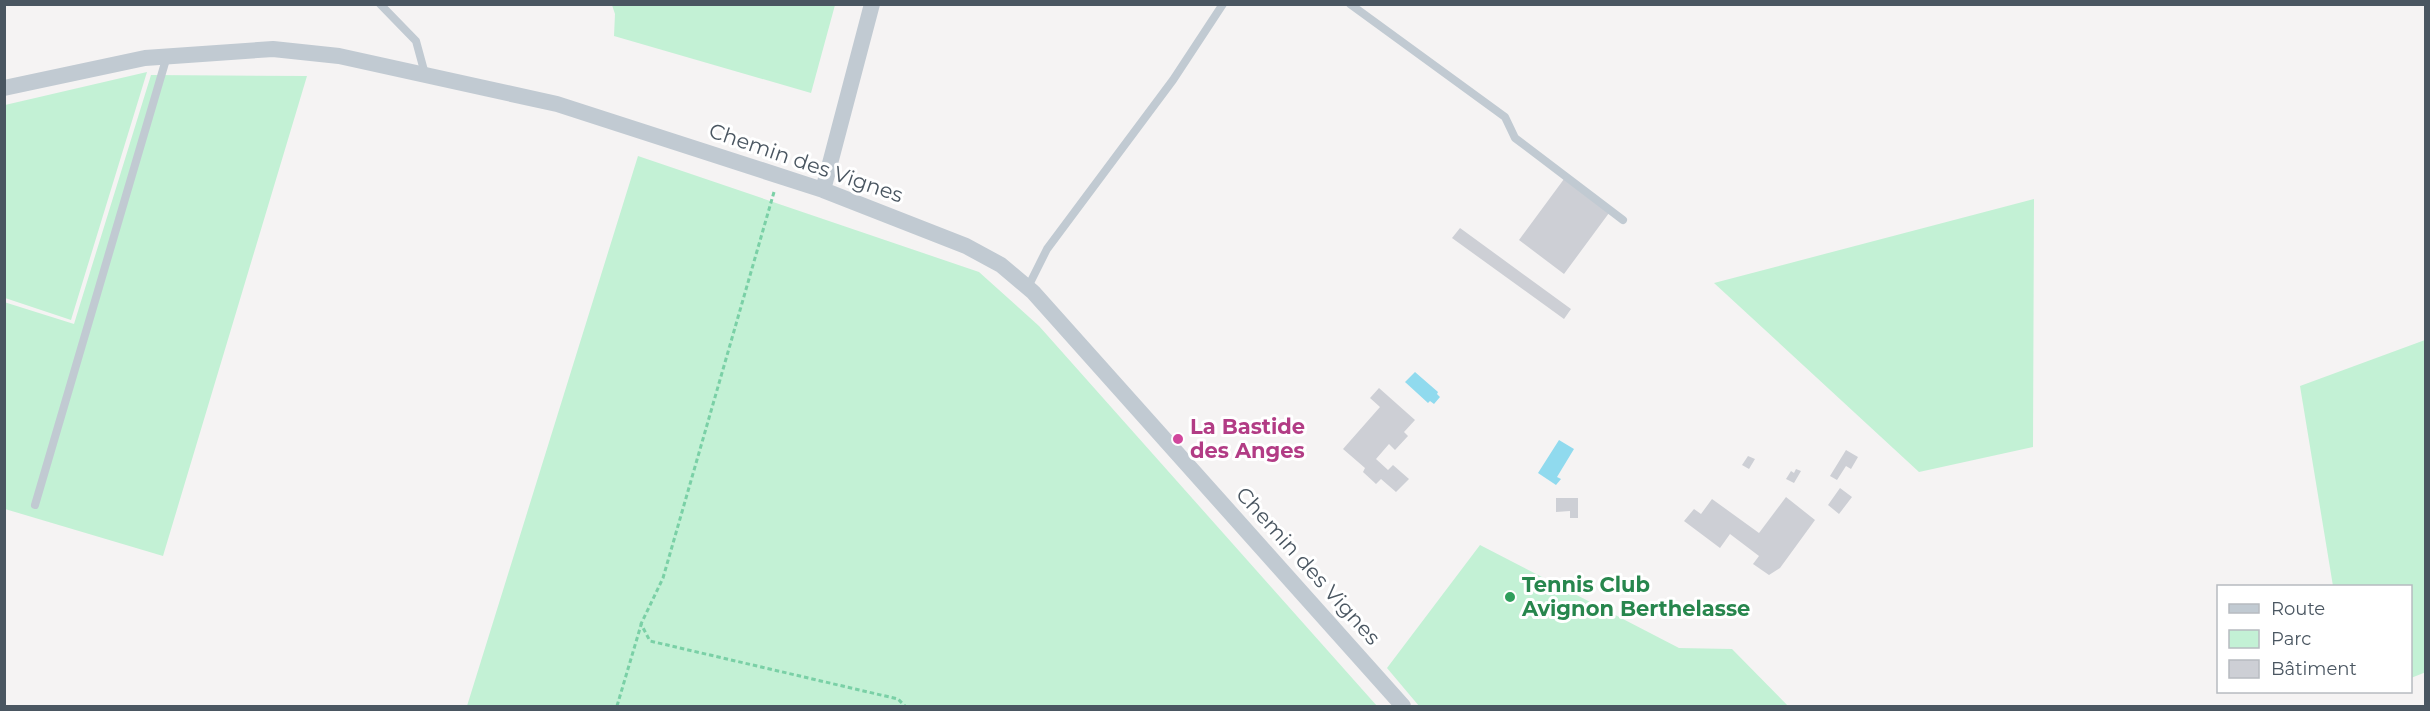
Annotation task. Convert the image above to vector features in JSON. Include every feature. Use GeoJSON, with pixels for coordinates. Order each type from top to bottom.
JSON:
{"type":"FeatureCollection","features":[{"type":"Feature","properties":{"kind":"street"},"geometry":{"type":"LineString","coordinates":[[823,190],[872,4]]}},
{"type":"Feature","properties":{"kind":"street","name":"Chemin des Vignes"},"geometry":{"type":"LineString","coordinates":[[4,88],[145,58],[273,49],[339,56],[557,104],[823,190],[905,220],[966,246],[1001,266],[1028,287],[1403,706]]}},
{"type":"Feature","properties":{"kind":"lane"},"geometry":{"type":"LineString","coordinates":[[380,4],[416,41],[425,74]]}},
{"type":"Feature","properties":{"kind":"lane"},"geometry":{"type":"LineString","coordinates":[[1028,287],[1047,249],[1173,80],[1223,4]]}},
{"type":"Feature","properties":{"kind":"lane"},"geometry":{"type":"LineString","coordinates":[[1350,4],[1505,117],[1515,138],[1623,220]]}},
{"type":"Feature","properties":{"kind":"lane"},"geometry":{"type":"LineString","coordinates":[[35,505],[167,56]]}},
{"type":"Feature","properties":{"kind":"path"},"geometry":{"type":"LineString","coordinates":[[617,706],[641,624],[663,578],[779,176]]}},
{"type":"Feature","properties":{"kind":"path"},"geometry":{"type":"LineString","coordinates":[[641,624],[650,641],[898,699],[905,706]]}},
{"type":"Feature","properties":{"kind":"green space"},"geometry":{"type":"Polygon","coordinates":[[[612,5],[835,5],[811,93],[614,36],[615,14],[612,5]]]}},
{"type":"Feature","properties":{"kind":"green space"},"geometry":{"type":"Polygon","coordinates":[[[147,72],[71,320],[5,298],[5,105],[147,72]]]}},
{"type":"Feature","properties":{"kind":"green space"},"geometry":{"type":"Polygon","coordinates":[[[151,75],[307,76],[163,556],[5,509],[4,302],[74,324],[151,75]]]}},
{"type":"Feature","properties":{"kind":"green space"},"geometry":{"type":"Polygon","coordinates":[[[638,156],[979,272],[1039,326],[1377,706],[467,706],[638,156]]]}},
{"type":"Feature","properties":{"kind":"green space"},"geometry":{"type":"Polygon","coordinates":[[[2034,199],[2033,447],[1919,472],[1714,283],[2034,199]]]}},
{"type":"Feature","properties":{"kind":"green space"},"geometry":{"type":"Polygon","coordinates":[[[2425,340],[2426,672],[2412,678],[2412,585],[2333,585],[2300,386],[2425,340]]]}},
{"type":"Feature","properties":{"kind":"green space","name":"Tennis Club Avignon Berthelasse"},"geometry":{"type":"Polygon","coordinates":[[[1480,545],[1679,648],[1732,649],[1788,706],[1419,706],[1387,668],[1480,545]]]}},
{"type":"Feature","properties":{"kind":"water"},"geometry":{"type":"Polygon","coordinates":[[[1415,372],[1438,392],[1440,397],[1434,404],[1430,401],[1428,403],[1405,382],[1415,372]]]}},
{"type":"Feature","properties":{"kind":"water"},"geometry":{"type":"Polygon","coordinates":[[[1559,440],[1574,449],[1557,477],[1561,479],[1556,485],[1538,473],[1559,440]]]}},
{"type":"Feature","properties":{"kind":"building"},"geometry":{"type":"Polygon","coordinates":[[[1564,179],[1609,213],[1564,274],[1519,240],[1564,179]]]}},
{"type":"Feature","properties":{"kind":"building"},"geometry":{"type":"Polygon","coordinates":[[[1460,228],[1571,309],[1564,319],[1452,238],[1460,228]]]}},
{"type":"Feature","properties":{"kind":"building"},"geometry":{"type":"Polygon","coordinates":[[[1379,388],[1415,420],[1404,432],[1408,436],[1395,450],[1389,444],[1376,459],[1388,470],[1393,465],[1409,479],[1396,492],[1381,479],[1376,484],[1363,472],[1365,468],[1343,449],[1380,407],[1370,398],[1379,388]]]}},
{"type":"Feature","properties":{"kind":"building"},"geometry":{"type":"Polygon","coordinates":[[[1846,450],[1858,457],[1851,469],[1846,466],[1837,480],[1830,476],[1846,450]]]}},
{"type":"Feature","properties":{"kind":"building"},"geometry":{"type":"Polygon","coordinates":[[[1748,456],[1755,459],[1749,469],[1742,465],[1748,456]]]}},
{"type":"Feature","properties":{"kind":"building"},"geometry":{"type":"Polygon","coordinates":[[[1796,469],[1801,471],[1794,483],[1786,479],[1791,471],[1794,473],[1796,469]]]}},
{"type":"Feature","properties":{"kind":"building"},"geometry":{"type":"Polygon","coordinates":[[[1840,488],[1852,497],[1839,514],[1828,505],[1840,488]]]}},
{"type":"Feature","properties":{"kind":"building"},"geometry":{"type":"Polygon","coordinates":[[[1786,497],[1815,520],[1780,568],[1769,575],[1753,564],[1759,556],[1730,534],[1720,548],[1684,521],[1694,509],[1701,514],[1712,499],[1759,533],[1786,497]]]}},
{"type":"Feature","properties":{"kind":"building"},"geometry":{"type":"Polygon","coordinates":[[[1556,498],[1578,498],[1578,518],[1570,518],[1570,511],[1556,512],[1556,498]]]}},
{"type":"Feature","properties":{"kind":"place","name":"La Bastide des Anges"},"geometry":{"type":"Point","coordinates":[1178,439]}},
{"type":"Feature","properties":{"kind":"place","name":"Tennis Club Avignon Berthelasse"},"geometry":{"type":"Point","coordinates":[1510,597]}}]}
